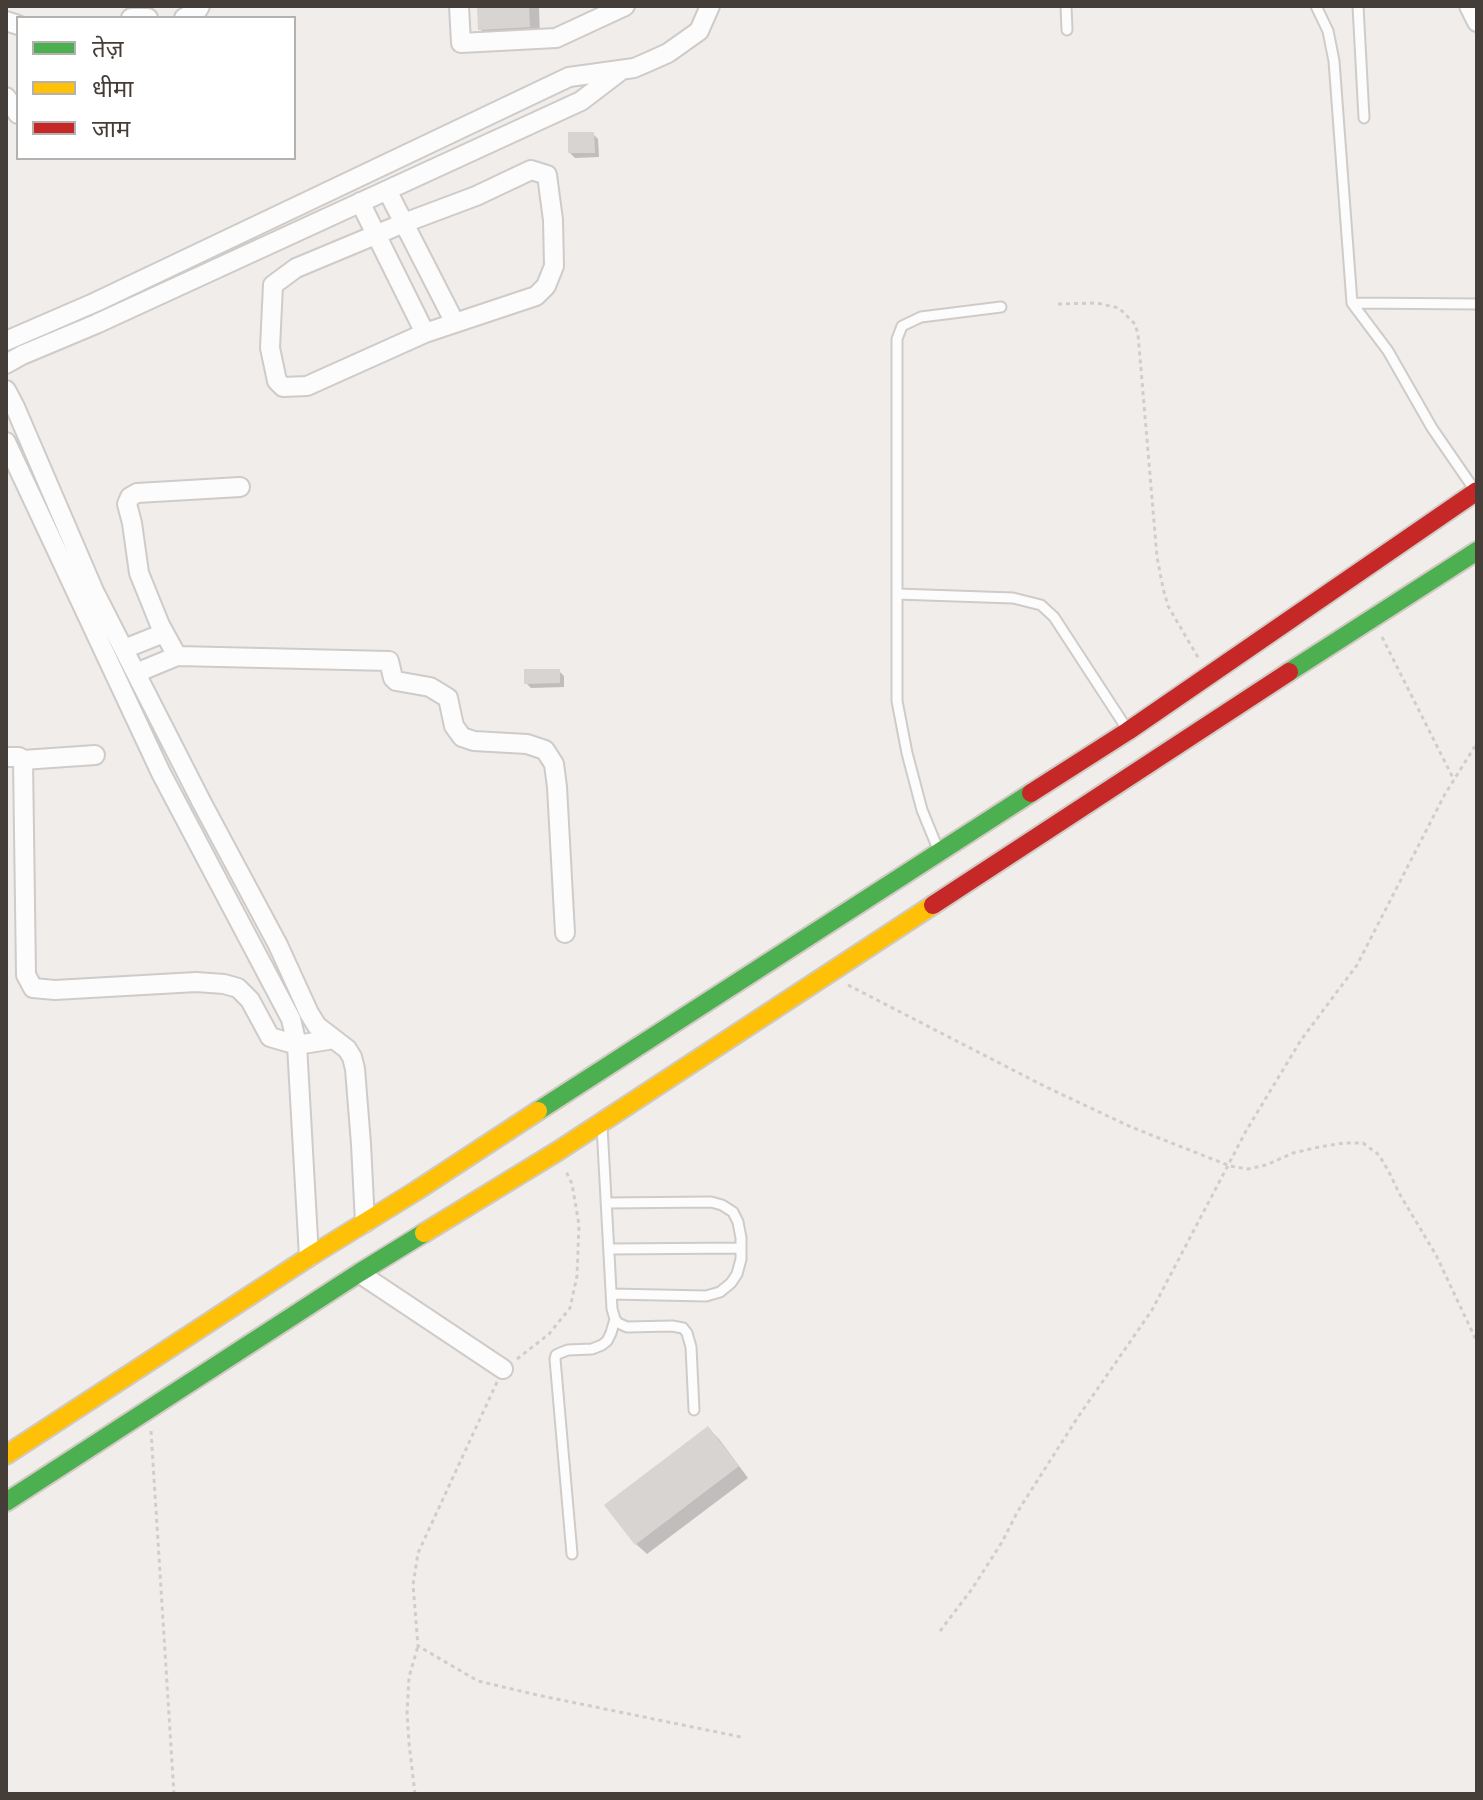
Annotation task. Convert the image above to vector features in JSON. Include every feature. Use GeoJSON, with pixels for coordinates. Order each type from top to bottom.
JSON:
{"type":"FeatureCollection","features":[{"type":"Feature","properties":{"kind":"street"},"geometry":{"type":"LineString","coordinates":[[459,6],[461,43],[556,38],[596,12],[625,6]]}},
{"type":"Feature","properties":{"kind":"street"},"geometry":{"type":"LineString","coordinates":[[6,341],[96,302],[569,77],[634,68],[668,53],[699,31],[710,6]]}},
{"type":"Feature","properties":{"kind":"street"},"geometry":{"type":"LineString","coordinates":[[1469,6],[1477,22]]}},
{"type":"Feature","properties":{"kind":"street"},"geometry":{"type":"LineString","coordinates":[[6,364],[581,101],[621,70]]}},
{"type":"Feature","properties":{"kind":"street"},"geometry":{"type":"LineString","coordinates":[[531,170],[547,175],[553,220],[554,266],[546,286],[536,296],[425,333],[307,386],[283,387],[277,381],[270,348],[273,285],[296,268],[376,235],[476,196],[531,170]]}},
{"type":"Feature","properties":{"kind":"street"},"geometry":{"type":"LineString","coordinates":[[387,190],[455,323]]}},
{"type":"Feature","properties":{"kind":"street"},"geometry":{"type":"LineString","coordinates":[[360,202],[425,333]]}},
{"type":"Feature","properties":{"kind":"street"},"geometry":{"type":"LineString","coordinates":[[6,390],[94,591],[102,627],[124,649],[278,945],[309,1013],[317,1026],[347,1049],[352,1057],[365,1223]]}},
{"type":"Feature","properties":{"kind":"street"},"geometry":{"type":"LineString","coordinates":[[6,442],[102,627],[161,773],[291,1019],[297,1045],[309,1257]]}},
{"type":"Feature","properties":{"kind":"street"},"geometry":{"type":"LineString","coordinates":[[177,656],[139,573],[127,504],[130,497],[137,493],[240,487]]}},
{"type":"Feature","properties":{"kind":"street"},"geometry":{"type":"LineString","coordinates":[[6,1502],[359,1273],[602,1122],[624,1081],[939,852],[1128,731],[1476,492]]}},
{"type":"Feature","properties":{"kind":"street"},"geometry":{"type":"LineString","coordinates":[[6,1455],[309,1257],[429,1183],[826,974],[1477,551]]}},
{"type":"Feature","properties":{"kind":"street"},"geometry":{"type":"LineString","coordinates":[[124,649],[164,633]]}},
{"type":"Feature","properties":{"kind":"street"},"geometry":{"type":"LineString","coordinates":[[136,673],[177,656],[389,661],[396,681],[430,687],[448,698],[454,726],[462,737],[474,741],[527,744],[545,750],[554,764],[557,787],[565,933]]}},
{"type":"Feature","properties":{"kind":"street"},"geometry":{"type":"LineString","coordinates":[[95,755],[14,759],[26,975],[33,988],[55,990],[196,982],[224,984],[238,988],[250,1000],[270,1037],[297,1045],[334,1039]]}},
{"type":"Feature","properties":{"kind":"street"},"geometry":{"type":"LineString","coordinates":[[359,1273],[503,1369]]}},
{"type":"Feature","properties":{"kind":"lane"},"geometry":{"type":"LineString","coordinates":[[1066,6],[1067,30]]}},
{"type":"Feature","properties":{"kind":"lane"},"geometry":{"type":"LineString","coordinates":[[1316,6],[1328,31],[1334,61],[1352,303],[1388,351],[1432,428],[1476,492]]}},
{"type":"Feature","properties":{"kind":"lane"},"geometry":{"type":"LineString","coordinates":[[1358,6],[1364,118]]}},
{"type":"Feature","properties":{"kind":"lane"},"geometry":{"type":"LineString","coordinates":[[1352,303],[1477,304]]}},
{"type":"Feature","properties":{"kind":"lane"},"geometry":{"type":"LineString","coordinates":[[939,852],[922,810],[897,701],[897,339],[902,326],[921,317],[1001,307]]}},
{"type":"Feature","properties":{"kind":"lane"},"geometry":{"type":"LineString","coordinates":[[897,594],[1013,598],[1041,605],[1054,617],[1128,731]]}},
{"type":"Feature","properties":{"kind":"lane"},"geometry":{"type":"LineString","coordinates":[[572,1554],[555,1359],[556,1355],[568,1350],[592,1349],[602,1345],[611,1333],[615,1319],[602,1122]]}},
{"type":"Feature","properties":{"kind":"lane"},"geometry":{"type":"LineString","coordinates":[[606,1203],[711,1202],[722,1205],[733,1212],[738,1222],[741,1248],[737,1274],[720,1292],[706,1296],[612,1294]]}},
{"type":"Feature","properties":{"kind":"lane"},"geometry":{"type":"LineString","coordinates":[[609,1249],[741,1248]]}},
{"type":"Feature","properties":{"kind":"lane"},"geometry":{"type":"LineString","coordinates":[[615,1319],[627,1327],[683,1328],[691,1347],[694,1410]]}},
{"type":"Feature","properties":{"kind":"path"},"geometry":{"type":"LineString","coordinates":[[1058,304],[1108,305],[1119,308],[1135,324],[1157,557],[1163,588],[1168,606],[1209,675]]}},
{"type":"Feature","properties":{"kind":"path"},"geometry":{"type":"LineString","coordinates":[[1373,618],[1454,780]]}},
{"type":"Feature","properties":{"kind":"path"},"geometry":{"type":"LineString","coordinates":[[940,1631],[972,1589],[1067,1433],[1152,1310],[1246,1131],[1301,1040],[1357,965],[1454,780],[1477,743]]}},
{"type":"Feature","properties":{"kind":"path"},"geometry":{"type":"LineString","coordinates":[[826,974],[1044,1086],[1131,1127],[1228,1166],[1248,1169],[1319,1147],[1363,1143],[1379,1155],[1389,1172],[1436,1255],[1477,1342]]}},
{"type":"Feature","properties":{"kind":"path"},"geometry":{"type":"LineString","coordinates":[[415,1794],[407,1713],[409,1677],[418,1646],[413,1585],[418,1553],[503,1369],[549,1334],[570,1308],[577,1276],[579,1225],[572,1184],[558,1151]]}},
{"type":"Feature","properties":{"kind":"path"},"geometry":{"type":"LineString","coordinates":[[150,1409],[174,1794]]}},
{"type":"Feature","properties":{"kind":"path"},"geometry":{"type":"LineString","coordinates":[[418,1646],[478,1681],[741,1737]]}},
{"type":"Feature","properties":{"kind":"building"},"geometry":{"type":"Polygon","coordinates":[[[477,6],[529,6],[530,27],[478,30],[477,6]]]}},
{"type":"Feature","properties":{"kind":"building"},"geometry":{"type":"Polygon","coordinates":[[[568,132],[594,132],[595,153],[568,153],[568,132]]]}},
{"type":"Feature","properties":{"kind":"building"},"geometry":{"type":"Polygon","coordinates":[[[524,669],[560,669],[560,683],[524,684],[524,669]]]}},
{"type":"Feature","properties":{"kind":"building"},"geometry":{"type":"Polygon","coordinates":[[[708,1426],[739,1466],[635,1545],[604,1505],[708,1426]]]}},
{"type":"Feature","properties":{"kind":"traffic: fast"},"geometry":{"type":"LineString","coordinates":[[1289,672],[1477,551]]}},
{"type":"Feature","properties":{"kind":"traffic: fast"},"geometry":{"type":"LineString","coordinates":[[538,1111],[1031,793]]}},
{"type":"Feature","properties":{"kind":"traffic: fast"},"geometry":{"type":"LineString","coordinates":[[6,1502],[424,1233]]}},
{"type":"Feature","properties":{"kind":"traffic: slow"},"geometry":{"type":"LineString","coordinates":[[424,1233],[558,1151],[933,905]]}},
{"type":"Feature","properties":{"kind":"traffic: slow"},"geometry":{"type":"LineString","coordinates":[[6,1455],[538,1111]]}},
{"type":"Feature","properties":{"kind":"traffic: jam"},"geometry":{"type":"LineString","coordinates":[[1031,793],[1128,731],[1477,491]]}},
{"type":"Feature","properties":{"kind":"traffic: jam"},"geometry":{"type":"LineString","coordinates":[[933,905],[1289,672]]}}]}
